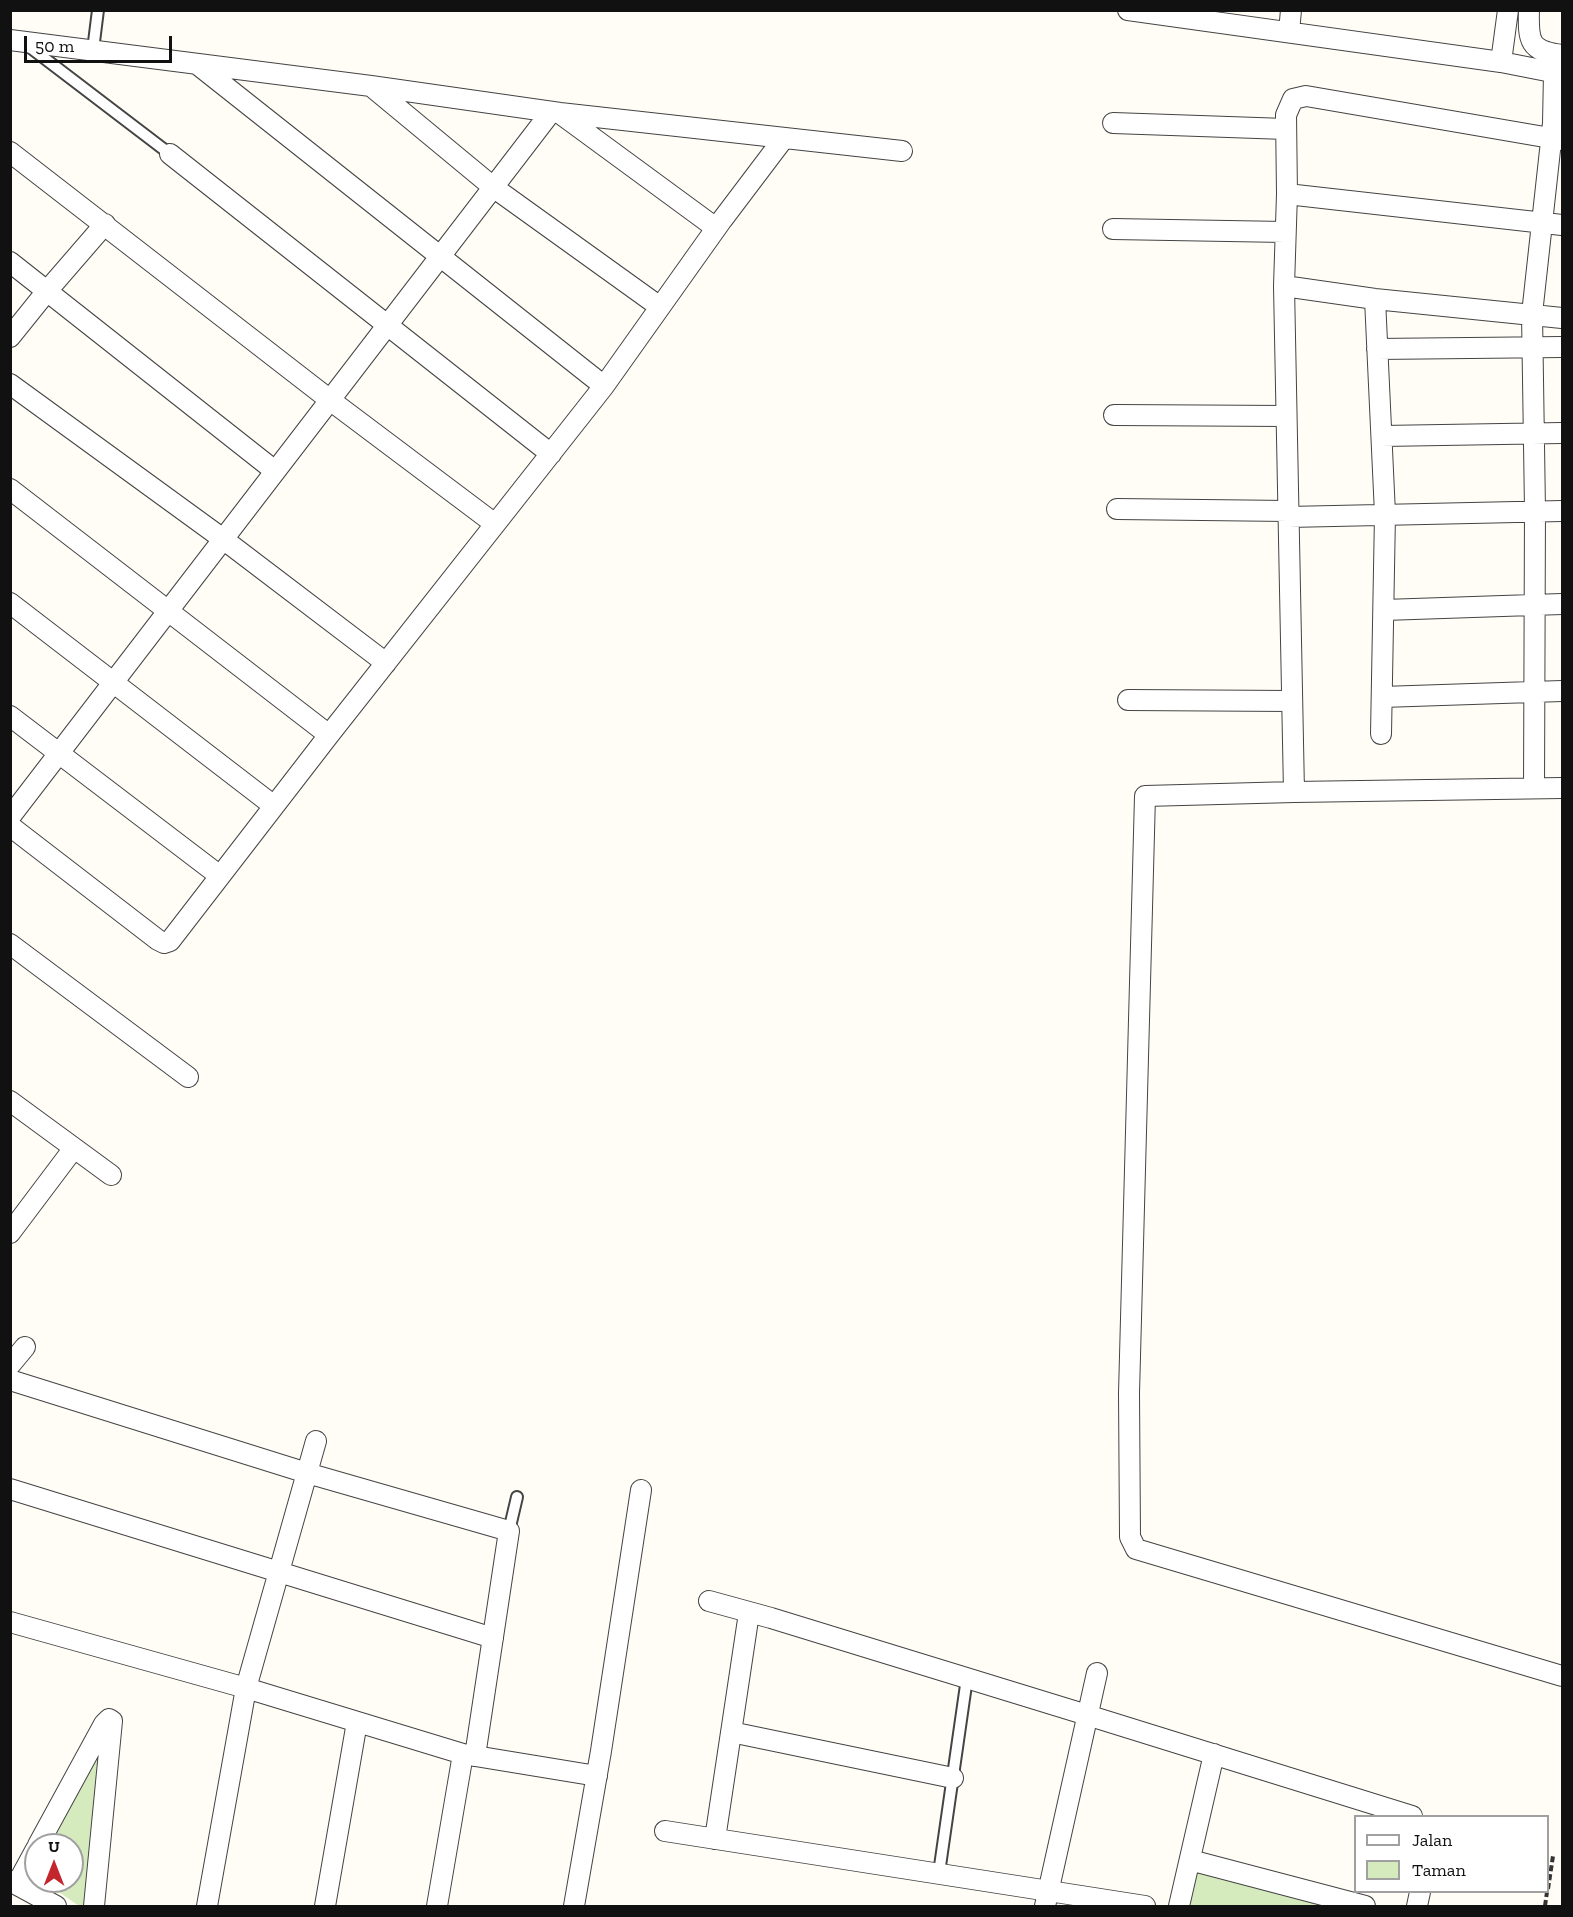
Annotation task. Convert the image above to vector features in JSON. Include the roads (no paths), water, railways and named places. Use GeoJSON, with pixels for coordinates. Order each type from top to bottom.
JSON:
{"type":"FeatureCollection","features":[{"type":"Feature","properties":{"kind":"street"},"geometry":{"type":"LineString","coordinates":[[1128,10],[1501,62],[1560,67]]}},
{"type":"Feature","properties":{"kind":"street"},"geometry":{"type":"LineString","coordinates":[[1289,32],[1291,10]]}},
{"type":"Feature","properties":{"kind":"street"},"geometry":{"type":"LineString","coordinates":[[1501,62],[1508,10]]}},
{"type":"Feature","properties":{"kind":"street"},"geometry":{"type":"LineString","coordinates":[[1529,10],[1529,38],[1560,67],[1557,139],[1542,224],[1532,314],[1535,510],[1534,788]]}},
{"type":"Feature","properties":{"kind":"street"},"geometry":{"type":"LineString","coordinates":[[16,41],[371,86],[555,113],[902,151]]}},
{"type":"Feature","properties":{"kind":"street"},"geometry":{"type":"LineString","coordinates":[[197,64],[604,386]]}},
{"type":"Feature","properties":{"kind":"street"},"geometry":{"type":"LineString","coordinates":[[371,86],[493,187],[660,307]]}},
{"type":"Feature","properties":{"kind":"street"},"geometry":{"type":"LineString","coordinates":[[1294,792],[1284,286],[1287,194],[1286,115],[1293,99],[1306,96],[1557,139]]}},
{"type":"Feature","properties":{"kind":"street"},"geometry":{"type":"LineString","coordinates":[[10,817],[493,187],[555,113]]}},
{"type":"Feature","properties":{"kind":"street"},"geometry":{"type":"LineString","coordinates":[[555,113],[716,228]]}},
{"type":"Feature","properties":{"kind":"street"},"geometry":{"type":"LineString","coordinates":[[1113,123],[1286,129]]}},
{"type":"Feature","properties":{"kind":"street"},"geometry":{"type":"LineString","coordinates":[[10,826],[158,940],[164,943],[170,941],[604,386],[716,228],[784,138]]}},
{"type":"Feature","properties":{"kind":"street"},"geometry":{"type":"LineString","coordinates":[[10,152],[330,400],[495,524]]}},
{"type":"Feature","properties":{"kind":"street"},"geometry":{"type":"LineString","coordinates":[[170,154],[551,454]]}},
{"type":"Feature","properties":{"kind":"street"},"geometry":{"type":"LineString","coordinates":[[1287,194],[1563,225]]}},
{"type":"Feature","properties":{"kind":"street"},"geometry":{"type":"LineString","coordinates":[[10,337],[105,224]]}},
{"type":"Feature","properties":{"kind":"street"},"geometry":{"type":"LineString","coordinates":[[1113,229],[1286,232]]}},
{"type":"Feature","properties":{"kind":"street"},"geometry":{"type":"LineString","coordinates":[[10,262],[275,471]]}},
{"type":"Feature","properties":{"kind":"street"},"geometry":{"type":"LineString","coordinates":[[1284,286],[1376,299],[1563,318]]}},
{"type":"Feature","properties":{"kind":"street"},"geometry":{"type":"LineString","coordinates":[[1376,299],[1385,514],[1381,734]]}},
{"type":"Feature","properties":{"kind":"street"},"geometry":{"type":"LineString","coordinates":[[1377,349],[1563,347]]}},
{"type":"Feature","properties":{"kind":"street"},"geometry":{"type":"LineString","coordinates":[[10,384],[223,539],[386,663]]}},
{"type":"Feature","properties":{"kind":"street"},"geometry":{"type":"LineString","coordinates":[[1113,415],[1286,416]]}},
{"type":"Feature","properties":{"kind":"street"},"geometry":{"type":"LineString","coordinates":[[1382,436],[1563,434]]}},
{"type":"Feature","properties":{"kind":"street"},"geometry":{"type":"LineString","coordinates":[[10,489],[329,735]]}},
{"type":"Feature","properties":{"kind":"street"},"geometry":{"type":"LineString","coordinates":[[1117,509],[1288,514],[1563,511]]}},
{"type":"Feature","properties":{"kind":"street"},"geometry":{"type":"LineString","coordinates":[[10,603],[274,806]]}},
{"type":"Feature","properties":{"kind":"street"},"geometry":{"type":"LineString","coordinates":[[1384,610],[1563,604]]}},
{"type":"Feature","properties":{"kind":"street"},"geometry":{"type":"LineString","coordinates":[[1382,697],[1563,691]]}},
{"type":"Feature","properties":{"kind":"street"},"geometry":{"type":"LineString","coordinates":[[1128,700],[1292,701]]}},
{"type":"Feature","properties":{"kind":"street"},"geometry":{"type":"LineString","coordinates":[[10,717],[220,876]]}},
{"type":"Feature","properties":{"kind":"street"},"geometry":{"type":"LineString","coordinates":[[1563,788],[1145,796],[1129,1393],[1130,1537],[1136,1549],[1563,1676]]}},
{"type":"Feature","properties":{"kind":"street"},"geometry":{"type":"LineString","coordinates":[[10,944],[188,1077]]}},
{"type":"Feature","properties":{"kind":"street"},"geometry":{"type":"LineString","coordinates":[[10,1101],[111,1175]]}},
{"type":"Feature","properties":{"kind":"street"},"geometry":{"type":"LineString","coordinates":[[10,1233],[74,1148]]}},
{"type":"Feature","properties":{"kind":"street"},"geometry":{"type":"LineString","coordinates":[[10,1365],[25,1347]]}},
{"type":"Feature","properties":{"kind":"street"},"geometry":{"type":"LineString","coordinates":[[10,1380],[307,1473],[509,1531],[493,1638],[437,1906]]}},
{"type":"Feature","properties":{"kind":"street"},"geometry":{"type":"LineString","coordinates":[[207,1906],[246,1688],[316,1441]]}},
{"type":"Feature","properties":{"kind":"street"},"geometry":{"type":"LineString","coordinates":[[10,1489],[493,1638]]}},
{"type":"Feature","properties":{"kind":"street"},"geometry":{"type":"LineString","coordinates":[[574,1906],[597,1776],[640,1490]]}},
{"type":"Feature","properties":{"kind":"street"},"geometry":{"type":"LineString","coordinates":[[709,1601],[771,1618],[1409,1815]]}},
{"type":"Feature","properties":{"kind":"street"},"geometry":{"type":"LineString","coordinates":[[715,1839],[749,1613]]}},
{"type":"Feature","properties":{"kind":"street"},"geometry":{"type":"LineString","coordinates":[[11,1624],[246,1688],[469,1755],[597,1776]]}},
{"type":"Feature","properties":{"kind":"street"},"geometry":{"type":"LineString","coordinates":[[1047,1898],[1097,1673]]}},
{"type":"Feature","properties":{"kind":"street"},"geometry":{"type":"LineString","coordinates":[[45,1833],[104,1724],[109,1719],[112,1720],[94,1906]]}},
{"type":"Feature","properties":{"kind":"street"},"geometry":{"type":"LineString","coordinates":[[326,1906],[357,1722]]}},
{"type":"Feature","properties":{"kind":"street"},"geometry":{"type":"LineString","coordinates":[[731,1732],[953,1778]]}},
{"type":"Feature","properties":{"kind":"street"},"geometry":{"type":"LineString","coordinates":[[1179,1906],[1214,1754]]}},
{"type":"Feature","properties":{"kind":"street"},"geometry":{"type":"LineString","coordinates":[[665,1831],[939,1873],[1047,1898],[1145,1906]]}},
{"type":"Feature","properties":{"kind":"street"},"geometry":{"type":"LineString","coordinates":[[1190,1860],[1365,1906]]}},
{"type":"Feature","properties":{"kind":"street"},"geometry":{"type":"LineString","coordinates":[[24,1867],[14,1882],[56,1906]]}},
{"type":"Feature","properties":{"kind":"lane"},"geometry":{"type":"LineString","coordinates":[[93,50],[98,10]]}},
{"type":"Feature","properties":{"kind":"lane"},"geometry":{"type":"LineString","coordinates":[[16,41],[170,154]]}},
{"type":"Feature","properties":{"kind":"lane"},"geometry":{"type":"LineString","coordinates":[[509,1531],[516,1497]]}},
{"type":"Feature","properties":{"kind":"lane"},"geometry":{"type":"LineString","coordinates":[[939,1873],[967,1678]]}}]}
